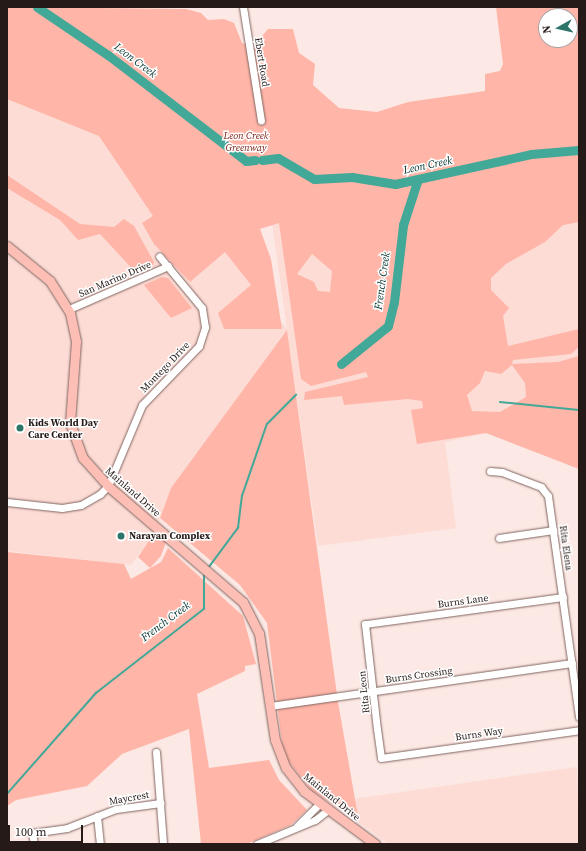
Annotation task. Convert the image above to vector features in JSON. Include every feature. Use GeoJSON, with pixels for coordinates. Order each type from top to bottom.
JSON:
{"type":"FeatureCollection","features":[{"type":"Feature","properties":{"kind":"main road","name":"Mainland Drive"},"geometry":{"type":"LineString","coordinates":[[7,246],[50,281],[69,309],[76,341],[70,404],[72,433],[83,458],[108,486],[225,584],[248,609],[256,626],[275,740],[286,768],[324,806],[375,844]]}},
{"type":"Feature","properties":{"kind":"street","name":"Ebert Road"},"geometry":{"type":"LineString","coordinates":[[243,7],[261,121]]}},
{"type":"Feature","properties":{"kind":"street"},"geometry":{"type":"LineString","coordinates":[[159,256],[168,266]]}},
{"type":"Feature","properties":{"kind":"street","name":"San Marino Drive"},"geometry":{"type":"LineString","coordinates":[[69,309],[168,266]]}},
{"type":"Feature","properties":{"kind":"street","name":"Montego Drive"},"geometry":{"type":"LineString","coordinates":[[108,486],[140,409],[194,353],[205,327],[199,304],[168,266]]}},
{"type":"Feature","properties":{"kind":"street","name":"Rita Elena"},"geometry":{"type":"LineString","coordinates":[[490,471],[502,472],[545,489],[553,530],[579,716]]}},
{"type":"Feature","properties":{"kind":"street"},"geometry":{"type":"LineString","coordinates":[[7,502],[69,508],[88,502],[108,486]]}},
{"type":"Feature","properties":{"kind":"street"},"geometry":{"type":"LineString","coordinates":[[499,538],[553,530]]}},
{"type":"Feature","properties":{"kind":"street","name":"Burns Lane"},"geometry":{"type":"LineString","coordinates":[[365,624],[563,597]]}},
{"type":"Feature","properties":{"kind":"street","name":"Rita Leon"},"geometry":{"type":"LineString","coordinates":[[365,624],[375,691],[381,758]]}},
{"type":"Feature","properties":{"kind":"street","name":"Burns Crossing"},"geometry":{"type":"LineString","coordinates":[[270,706],[572,663]]}},
{"type":"Feature","properties":{"kind":"street","name":"Burns Way"},"geometry":{"type":"LineString","coordinates":[[381,758],[579,730]]}},
{"type":"Feature","properties":{"kind":"street"},"geometry":{"type":"LineString","coordinates":[[156,752],[164,844]]}},
{"type":"Feature","properties":{"kind":"street","name":"Maycrest"},"geometry":{"type":"LineString","coordinates":[[34,844],[32,833],[67,828],[116,809],[161,803]]}},
{"type":"Feature","properties":{"kind":"street"},"geometry":{"type":"LineString","coordinates":[[257,844],[297,826],[324,806]]}},
{"type":"Feature","properties":{"kind":"street"},"geometry":{"type":"LineString","coordinates":[[97,816],[100,844]]}},
{"type":"Feature","properties":{"kind":"shaded area"},"geometry":{"type":"Polygon","coordinates":[[[7,91],[123,133],[175,189],[287,329],[272,223],[396,226],[579,213],[579,469],[486,433],[445,442],[456,528],[318,546],[287,331],[171,488],[153,535],[131,565],[7,551],[7,91]]]}},
{"type":"Feature","properties":{"kind":"shaded area"},"geometry":{"type":"Polygon","coordinates":[[[577,767],[579,844],[388,844],[359,822],[353,799],[577,767]]]}},
{"type":"Feature","properties":{"kind":"green space","name":"Leon Creek Greenway"},"geometry":{"type":"Polygon","coordinates":[[[7,7],[186,9],[201,13],[208,20],[224,19],[234,23],[242,43],[253,47],[268,29],[293,29],[299,53],[315,64],[313,85],[339,108],[377,112],[408,102],[485,91],[485,74],[500,71],[503,64],[496,7],[579,7],[579,222],[563,225],[545,242],[506,264],[491,278],[491,290],[509,308],[503,316],[508,346],[579,329],[579,347],[571,354],[513,360],[512,364],[558,362],[579,356],[579,469],[486,433],[417,444],[411,410],[423,408],[422,401],[408,399],[344,405],[342,396],[304,400],[305,392],[368,377],[366,372],[311,386],[301,379],[279,223],[260,229],[271,259],[282,329],[224,329],[218,313],[251,285],[225,252],[190,282],[154,244],[142,223],[153,216],[99,136],[7,99],[7,7]],[[312,254],[297,274],[314,282],[318,291],[330,292],[332,271],[312,254]],[[512,365],[501,374],[485,371],[480,383],[467,395],[472,411],[500,412],[526,397],[525,383],[512,365]]]}},
{"type":"Feature","properties":{"kind":"green space"},"geometry":{"type":"Polygon","coordinates":[[[7,175],[80,224],[114,227],[124,219],[134,226],[154,262],[153,267],[137,274],[100,234],[78,240],[60,220],[7,188],[7,175]]]}},
{"type":"Feature","properties":{"kind":"green space"},"geometry":{"type":"Polygon","coordinates":[[[162,277],[168,278],[192,308],[171,318],[144,285],[162,277]]]}},
{"type":"Feature","properties":{"kind":"green space"},"geometry":{"type":"Polygon","coordinates":[[[287,330],[338,702],[359,822],[311,790],[288,761],[282,744],[267,623],[240,585],[160,518],[171,488],[287,330]]]}},
{"type":"Feature","properties":{"kind":"green space"},"geometry":{"type":"Polygon","coordinates":[[[155,532],[166,542],[161,556],[150,568],[138,557],[155,532]]]}},
{"type":"Feature","properties":{"kind":"green space"},"geometry":{"type":"Polygon","coordinates":[[[168,548],[243,616],[256,664],[245,666],[245,671],[197,694],[209,768],[269,760],[279,780],[307,810],[291,825],[247,844],[201,844],[189,729],[122,754],[87,786],[16,800],[7,806],[7,552],[124,564],[131,579],[161,562],[168,548]]]}},
{"type":"Feature","properties":{"kind":"waterway","name":"Leon Creek"},"geometry":{"type":"LineString","coordinates":[[37,7],[108,55],[246,161],[255,160]]}},
{"type":"Feature","properties":{"kind":"waterway","name":"Leon Creek"},"geometry":{"type":"LineString","coordinates":[[262,160],[278,158],[314,179],[352,177],[395,184],[531,154],[579,150]]}},
{"type":"Feature","properties":{"kind":"waterway","name":"French Creek"},"geometry":{"type":"LineString","coordinates":[[341,364],[388,326],[394,302],[403,225],[417,182]]}},
{"type":"Feature","properties":{"kind":"waterway","name":"French Creek"},"geometry":{"type":"LineString","coordinates":[[209,567],[238,528],[242,496],[267,424],[296,395]]}},
{"type":"Feature","properties":{"kind":"waterway"},"geometry":{"type":"LineString","coordinates":[[500,402],[579,410]]}},
{"type":"Feature","properties":{"kind":"waterway","name":"French Creek"},"geometry":{"type":"LineString","coordinates":[[7,794],[96,693],[204,609],[204,573]]}},
{"type":"Feature","properties":{"kind":"place","name":"Kids World Day Care Center"},"geometry":{"type":"Point","coordinates":[20,428]}},
{"type":"Feature","properties":{"kind":"place","name":"Narayan Complex"},"geometry":{"type":"Point","coordinates":[121,536]}}]}
